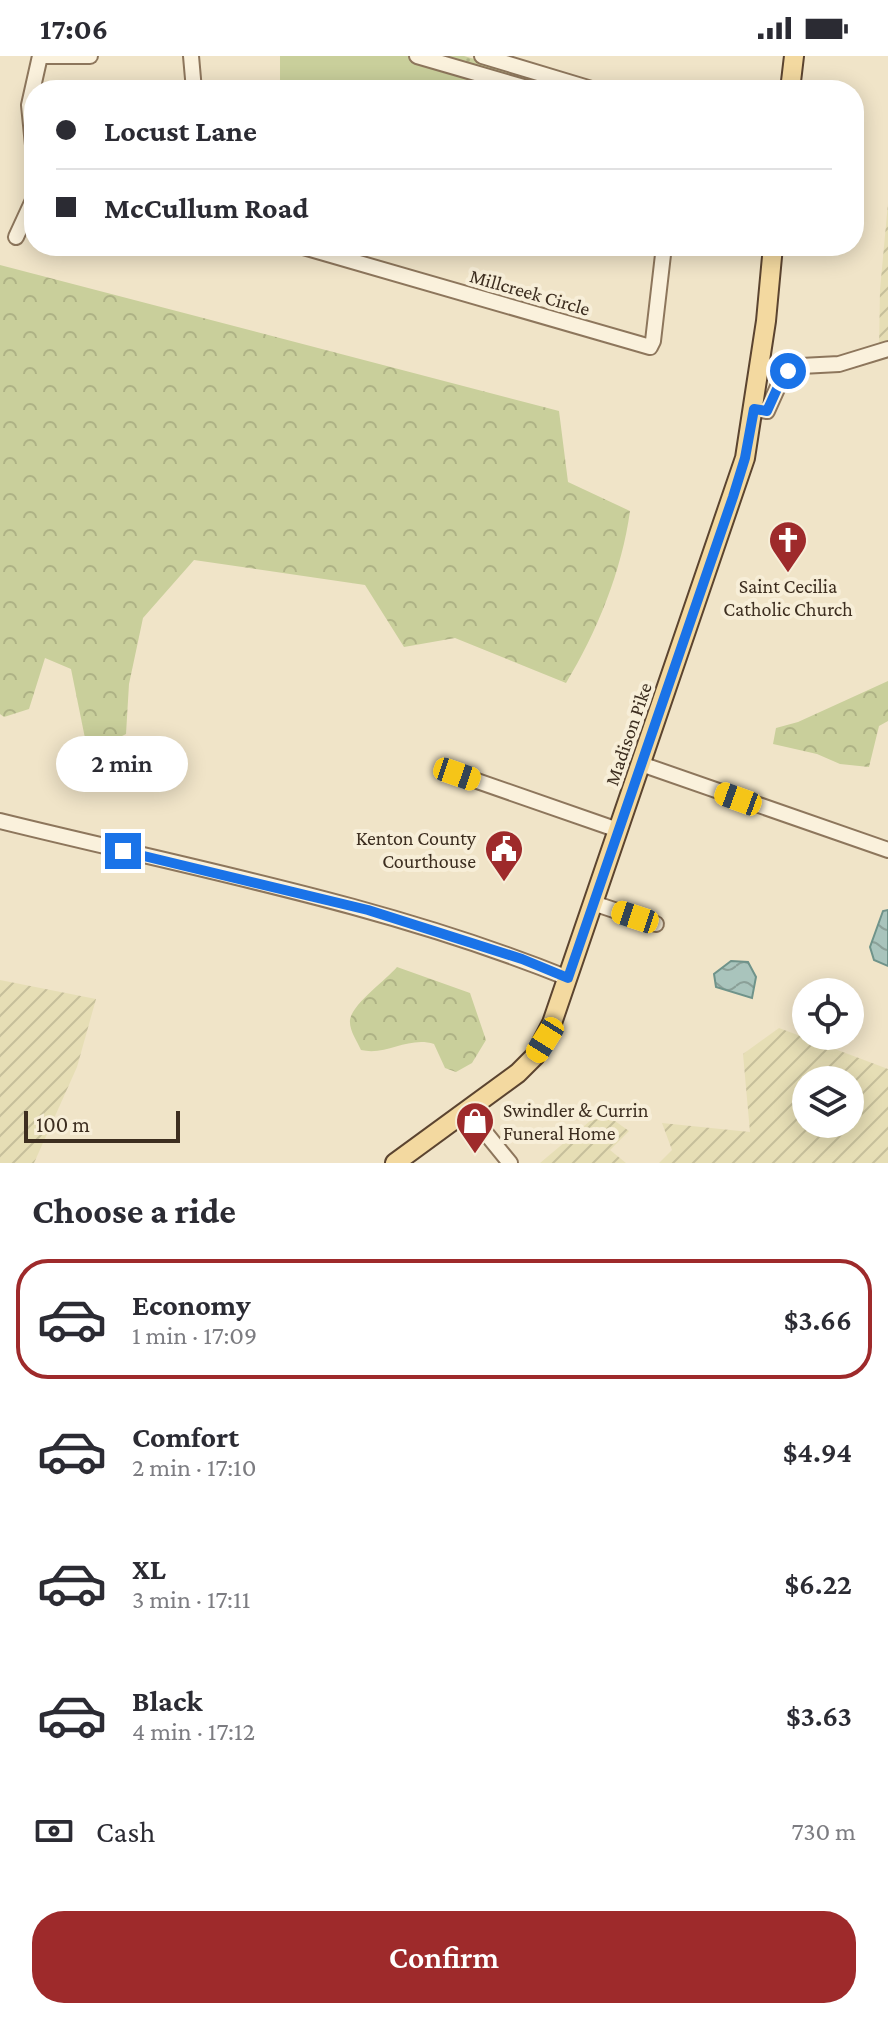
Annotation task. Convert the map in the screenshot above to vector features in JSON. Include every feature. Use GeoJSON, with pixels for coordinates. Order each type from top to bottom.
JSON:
{"type":"FeatureCollection","features":[{"type":"Feature","properties":{"kind":"main road"},"geometry":{"type":"LineString","coordinates":[[791,80],[794,56]]}},
{"type":"Feature","properties":{"kind":"main road","name":"Madison Pike"},"geometry":{"type":"LineString","coordinates":[[395,1163],[518,1073],[535,1056],[552,1023],[745,458],[766,321],[772,256]]}},
{"type":"Feature","properties":{"kind":"street"},"geometry":{"type":"LineString","coordinates":[[36,80],[42,56],[90,56]]}},
{"type":"Feature","properties":{"kind":"street"},"geometry":{"type":"LineString","coordinates":[[191,56],[193,80]]}},
{"type":"Feature","properties":{"kind":"street"},"geometry":{"type":"LineString","coordinates":[[417,56],[500,80]]}},
{"type":"Feature","properties":{"kind":"street"},"geometry":{"type":"LineString","coordinates":[[482,56],[562,80]]}},
{"type":"Feature","properties":{"kind":"street"},"geometry":{"type":"LineString","coordinates":[[16,237],[24,220]]}},
{"type":"Feature","properties":{"kind":"street","name":"Millcreek Circle"},"geometry":{"type":"LineString","coordinates":[[335,256],[650,347],[663,256]]}},
{"type":"Feature","properties":{"kind":"street"},"geometry":{"type":"LineString","coordinates":[[754,409],[767,411],[788,371],[801,366],[839,364],[888,349]]}},
{"type":"Feature","properties":{"kind":"street"},"geometry":{"type":"LineString","coordinates":[[641,764],[888,850]]}},
{"type":"Feature","properties":{"kind":"street"},"geometry":{"type":"LineString","coordinates":[[457,774],[618,830]]}},
{"type":"Feature","properties":{"kind":"street"},"geometry":{"type":"LineString","coordinates":[[0,821],[368,910],[522,959],[568,978]]}},
{"type":"Feature","properties":{"kind":"street"},"geometry":{"type":"LineString","coordinates":[[593,903],[656,924]]}},
{"type":"Feature","properties":{"kind":"street"},"geometry":{"type":"LineString","coordinates":[[467,1110],[510,1163]]}},
{"type":"Feature","properties":{"kind":"shaded area"},"geometry":{"type":"Polygon","coordinates":[[[888,203],[888,349],[879,352],[880,290],[888,203]]]}},
{"type":"Feature","properties":{"kind":"shaded area"},"geometry":{"type":"Polygon","coordinates":[[[0,980],[96,999],[77,1067],[34,1163],[0,1163],[0,980]]]}},
{"type":"Feature","properties":{"kind":"shaded area"},"geometry":{"type":"Polygon","coordinates":[[[779,1028],[792,1033],[792,1050],[837,1050],[888,1069],[888,1163],[659,1163],[672,1150],[662,1123],[750,1132],[743,1054],[779,1028]]]}},
{"type":"Feature","properties":{"kind":"shaded area"},"geometry":{"type":"Polygon","coordinates":[[[608,1116],[629,1131],[610,1150],[626,1163],[540,1163],[590,1121],[608,1116]]]}},
{"type":"Feature","properties":{"kind":"green space"},"geometry":{"type":"Polygon","coordinates":[[[280,56],[417,56],[500,80],[280,80],[280,56]]]}},
{"type":"Feature","properties":{"kind":"green space"},"geometry":{"type":"Polygon","coordinates":[[[435,56],[464,56],[545,80],[515,80],[435,56]]]}},
{"type":"Feature","properties":{"kind":"green space"},"geometry":{"type":"Polygon","coordinates":[[[0,265],[559,411],[568,482],[630,511],[621,556],[607,600],[566,683],[455,638],[404,647],[365,585],[194,560],[143,618],[129,684],[126,734],[88,753],[71,669],[45,658],[29,709],[4,717],[0,714],[0,265]]]}},
{"type":"Feature","properties":{"kind":"green space"},"geometry":{"type":"Polygon","coordinates":[[[888,681],[888,721],[879,726],[869,767],[840,764],[817,754],[773,744],[776,728],[798,722],[888,681]]]}},
{"type":"Feature","properties":{"kind":"green space"},"geometry":{"type":"Polygon","coordinates":[[[397,967],[470,993],[486,1040],[472,1063],[456,1072],[445,1068],[434,1044],[424,1042],[361,1050],[351,1028],[352,1014],[397,967]]]}},
{"type":"Feature","properties":{"kind":"water"},"geometry":{"type":"Polygon","coordinates":[[[888,910],[888,966],[874,960],[870,947],[883,911],[888,910]]]}},
{"type":"Feature","properties":{"kind":"water"},"geometry":{"type":"Polygon","coordinates":[[[731,961],[748,962],[756,977],[752,998],[716,987],[714,974],[731,961]]]}},
{"type":"Feature","properties":{"kind":"place","name":"Saint Cecilia Catholic Church"},"geometry":{"type":"Point","coordinates":[788,574]}},
{"type":"Feature","properties":{"kind":"place","name":"Kenton County Courthouse"},"geometry":{"type":"Point","coordinates":[504,883]}},
{"type":"Feature","properties":{"kind":"place","name":"Swindler & Currin Funeral Home"},"geometry":{"type":"Point","coordinates":[475,1155]}},
{"type":"Feature","properties":{"kind":"route"},"geometry":{"type":"LineString","coordinates":[[123,851],[368,910],[522,959],[568,978],[733,497],[745,458],[754,409],[767,411],[788,371]]}}]}
